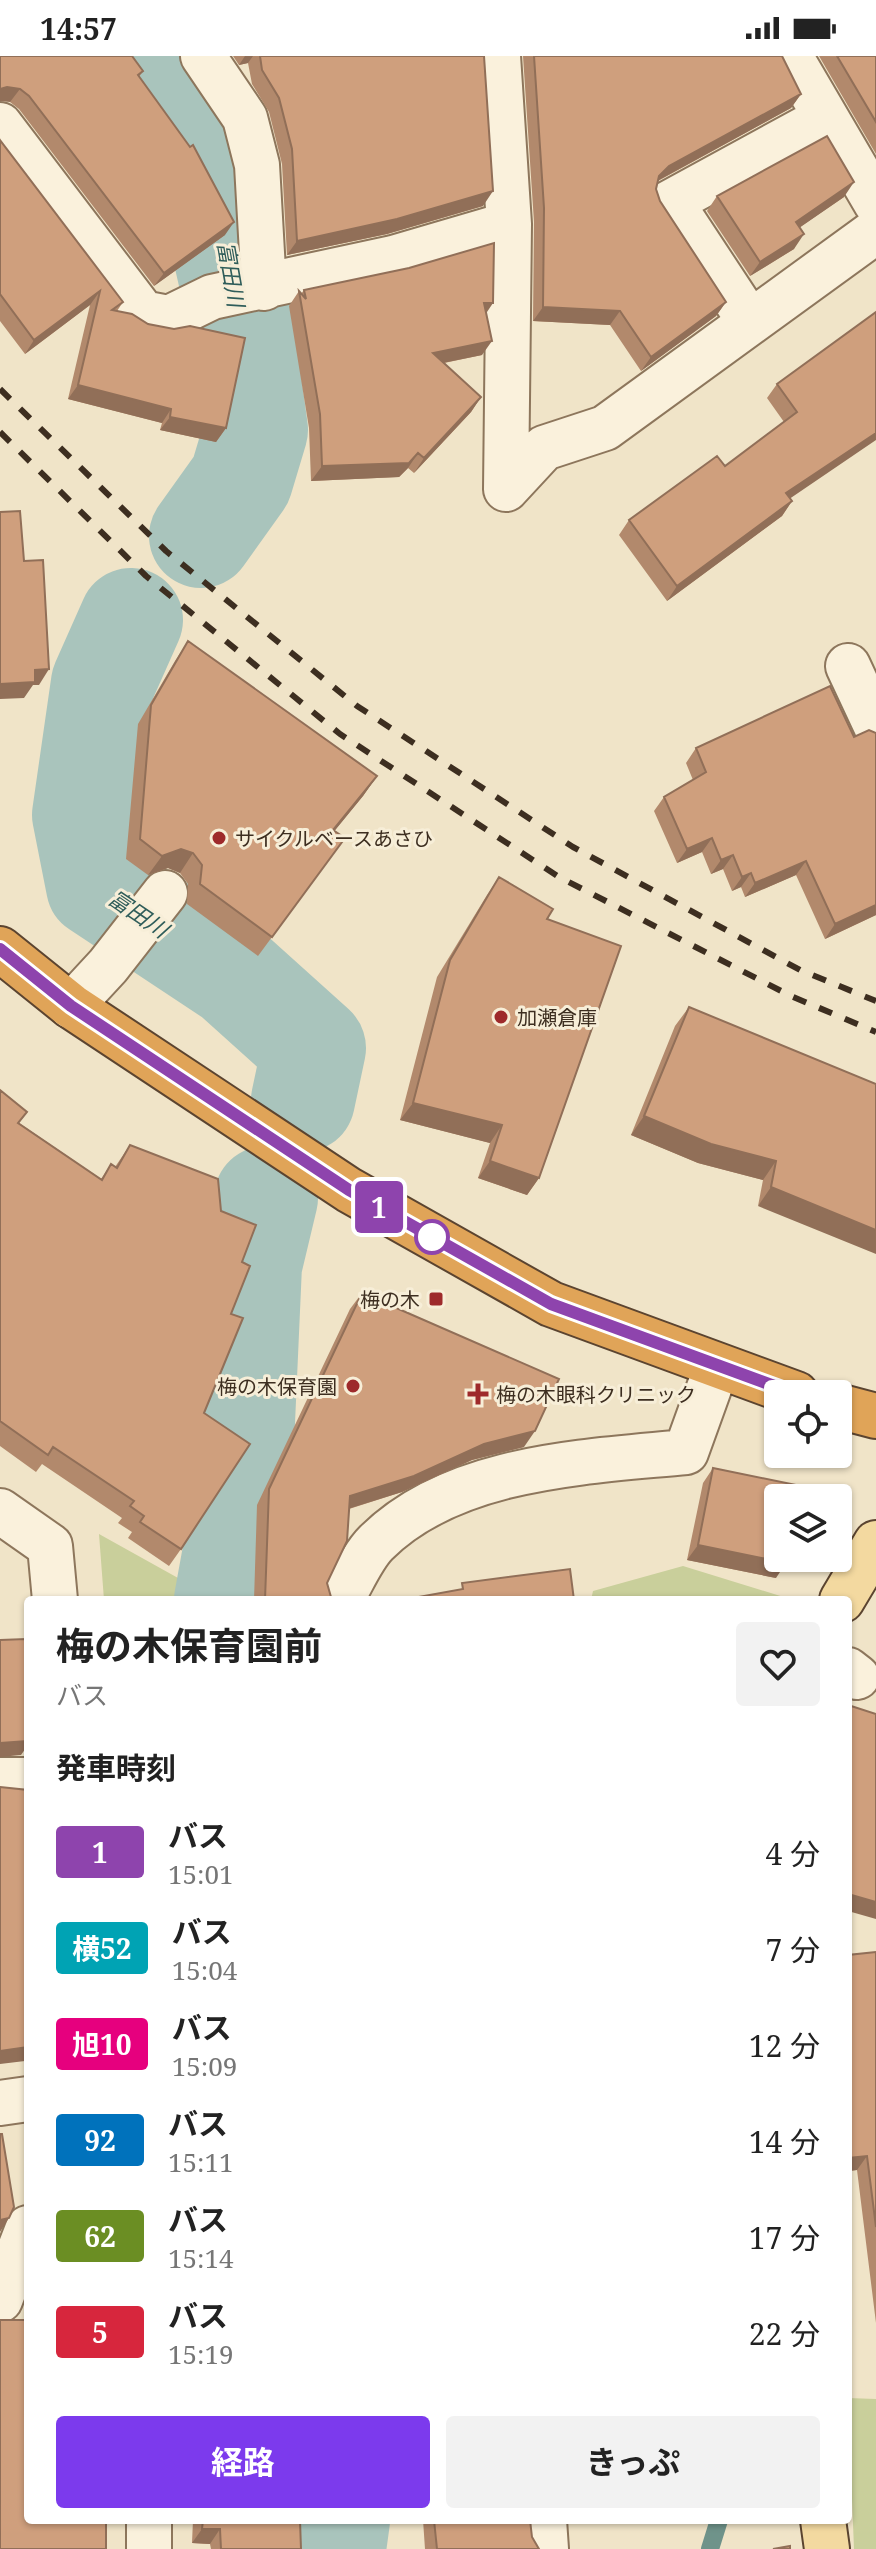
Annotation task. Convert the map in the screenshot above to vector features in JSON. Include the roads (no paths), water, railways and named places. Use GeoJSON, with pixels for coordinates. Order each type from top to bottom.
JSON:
{"type":"FeatureCollection","features":[{"type":"Feature","properties":{"kind":"highway"},"geometry":{"type":"LineString","coordinates":[[0,949],[71,1006],[349,1190],[551,1304],[764,1383]]}},
{"type":"Feature","properties":{"kind":"highway"},"geometry":{"type":"LineString","coordinates":[[852,1410],[876,1416]]}},
{"type":"Feature","properties":{"kind":"main road"},"geometry":{"type":"LineString","coordinates":[[844,1596],[876,1543]]}},
{"type":"Feature","properties":{"kind":"main road"},"geometry":{"type":"LineString","coordinates":[[824,2524],[827,2549]]}},
{"type":"Feature","properties":{"kind":"street"},"geometry":{"type":"LineString","coordinates":[[203,56],[245,118],[257,165],[242,292]]}},
{"type":"Feature","properties":{"kind":"street"},"geometry":{"type":"LineString","coordinates":[[498,56],[509,224],[506,489],[544,448],[605,428],[876,231]]}},
{"type":"Feature","properties":{"kind":"street"},"geometry":{"type":"LineString","coordinates":[[790,56],[876,203]]}},
{"type":"Feature","properties":{"kind":"street"},"geometry":{"type":"LineString","coordinates":[[750,322],[671,202],[825,118]]}},
{"type":"Feature","properties":{"kind":"street"},"geometry":{"type":"LineString","coordinates":[[0,125],[143,313],[169,318],[242,292],[393,258],[509,224]]}},
{"type":"Feature","properties":{"kind":"street"},"geometry":{"type":"LineString","coordinates":[[848,666],[876,726]]}},
{"type":"Feature","properties":{"kind":"street"},"geometry":{"type":"LineString","coordinates":[[71,1006],[108,966],[162,897]]}},
{"type":"Feature","properties":{"kind":"street"},"geometry":{"type":"LineString","coordinates":[[343,1596],[374,1544],[418,1510],[484,1483],[554,1465],[686,1452],[717,1366]]}},
{"type":"Feature","properties":{"kind":"street"},"geometry":{"type":"LineString","coordinates":[[0,1511],[50,1546],[55,1596]]}},
{"type":"Feature","properties":{"kind":"street"},"geometry":{"type":"LineString","coordinates":[[0,1780],[24,1780]]}},
{"type":"Feature","properties":{"kind":"street"},"geometry":{"type":"LineString","coordinates":[[0,2103],[24,2100]]}},
{"type":"Feature","properties":{"kind":"street"},"geometry":{"type":"LineString","coordinates":[[0,2300],[24,2238]]}},
{"type":"Feature","properties":{"kind":"street"},"geometry":{"type":"LineString","coordinates":[[149,2524],[149,2549]]}},
{"type":"Feature","properties":{"kind":"street"},"geometry":{"type":"LineString","coordinates":[[544,2524],[546,2549]]}},
{"type":"Feature","properties":{"kind":"waterway","name":"富田川"},"geometry":{"type":"LineString","coordinates":[[166,56],[185,85],[223,169],[225,254],[243,333],[256,430],[241,480],[201,536]]}},
{"type":"Feature","properties":{"kind":"waterway","name":"富田川"},"geometry":{"type":"LineString","coordinates":[[131,620],[103,683],[84,815],[98,886],[234,976],[314,1048],[303,1100]]}},
{"type":"Feature","properties":{"kind":"waterway","name":"富田川"},"geometry":{"type":"LineString","coordinates":[[227,1596],[238,1534],[250,1265],[266,1198]]}},
{"type":"Feature","properties":{"kind":"waterway","name":"富田川"},"geometry":{"type":"LineString","coordinates":[[334,2549],[337,2524]]}},
{"type":"Feature","properties":{"kind":"waterway"},"geometry":{"type":"LineString","coordinates":[[710,2549],[718,2524]]}},
{"type":"Feature","properties":{"kind":"railway"},"geometry":{"type":"LineString","coordinates":[[0,389],[166,551],[357,706],[573,847],[800,970],[876,1001]]}},
{"type":"Feature","properties":{"kind":"railway"},"geometry":{"type":"LineString","coordinates":[[0,432],[146,576],[340,734],[559,877],[791,996],[876,1032]]}},
{"type":"Feature","properties":{"kind":"place","name":"サイクルベースあさひ"},"geometry":{"type":"Point","coordinates":[219,838]}},
{"type":"Feature","properties":{"kind":"place","name":"加瀬倉庫"},"geometry":{"type":"Point","coordinates":[501,1017]}},
{"type":"Feature","properties":{"kind":"place","name":"梅の木"},"geometry":{"type":"Point","coordinates":[436,1299]}},
{"type":"Feature","properties":{"kind":"place","name":"梅の木保育園"},"geometry":{"type":"Point","coordinates":[353,1386]}},
{"type":"Feature","properties":{"kind":"place","name":"梅の木眼科クリニック"},"geometry":{"type":"Point","coordinates":[478,1394]}}]}
